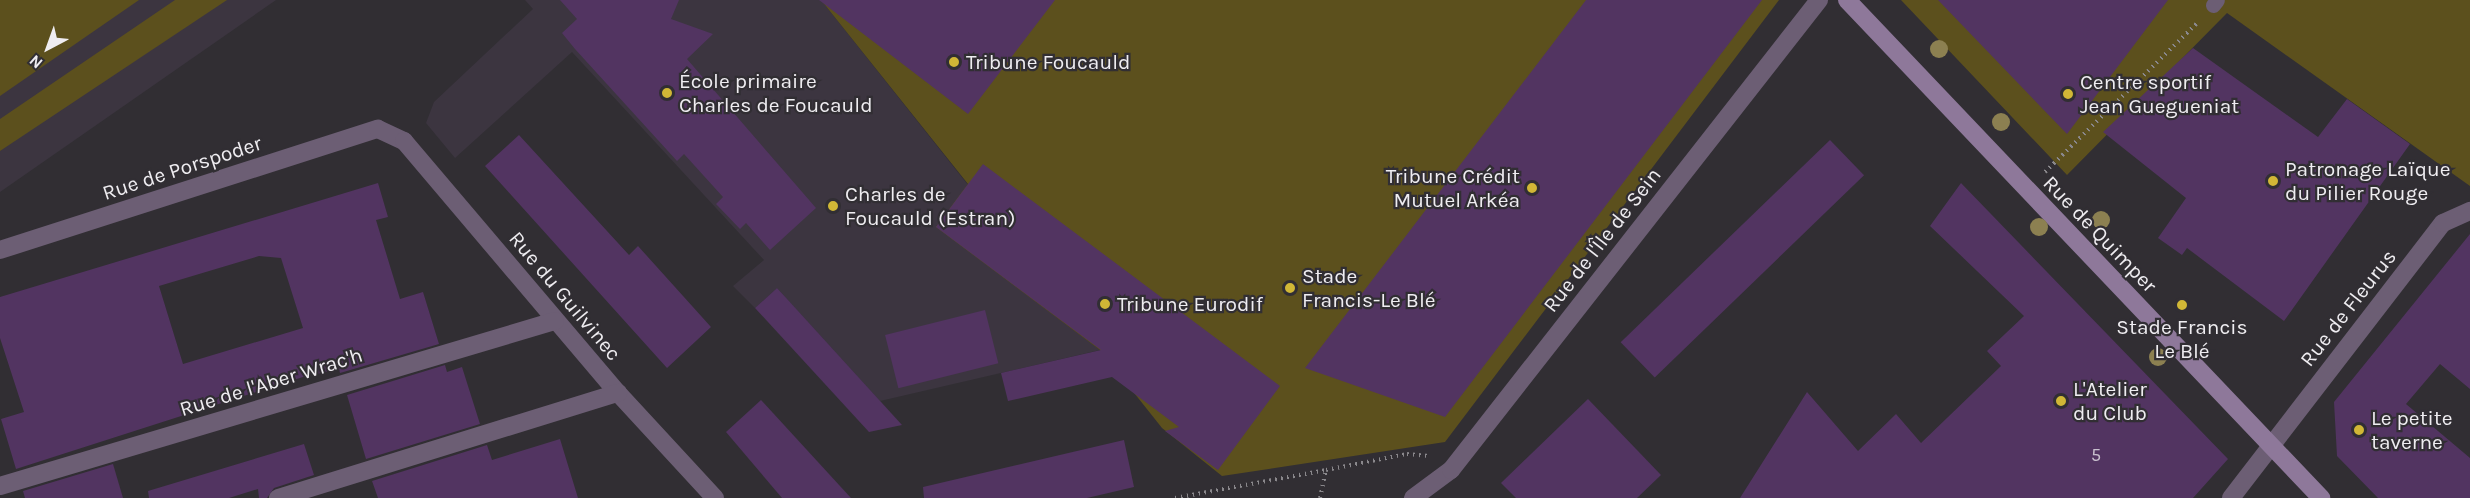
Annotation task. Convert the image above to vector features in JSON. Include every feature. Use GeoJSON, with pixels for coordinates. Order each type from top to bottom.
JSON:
{"type":"FeatureCollection","features":[{"type":"Feature","properties":{"kind":"main road","name":"Rue de Quimper"},"geometry":{"type":"LineString","coordinates":[[1847,0],[2321,498]]}},
{"type":"Feature","properties":{"kind":"street","name":"Rue de l'Île de Sein"},"geometry":{"type":"LineString","coordinates":[[1413,498],[1451,470],[1819,0]]}},
{"type":"Feature","properties":{"kind":"street","name":"Rue de Porspoder"},"geometry":{"type":"LineString","coordinates":[[0,250],[378,129]]}},
{"type":"Feature","properties":{"kind":"street","name":"Rue du Guilvinec"},"geometry":{"type":"LineString","coordinates":[[378,129],[404,141],[555,321],[715,498]]}},
{"type":"Feature","properties":{"kind":"street","name":"Rue de Fleurus"},"geometry":{"type":"LineString","coordinates":[[2231,498],[2443,223],[2468,208]]}},
{"type":"Feature","properties":{"kind":"street","name":"Rue de l'Aber Wrac'h"},"geometry":{"type":"LineString","coordinates":[[0,486],[555,321]]}},
{"type":"Feature","properties":{"kind":"street"},"geometry":{"type":"LineString","coordinates":[[278,498],[618,393]]}},
{"type":"Feature","properties":{"kind":"path"},"geometry":{"type":"LineString","coordinates":[[2064,155],[2161,64],[2215,3]]}},
{"type":"Feature","properties":{"kind":"path"},"geometry":{"type":"LineString","coordinates":[[1175,498],[1424,453],[1451,470]]}},
{"type":"Feature","properties":{"kind":"path"},"geometry":{"type":"LineString","coordinates":[[1320,498],[1326,470]]}},
{"type":"Feature","properties":{"kind":"shaded area"},"geometry":{"type":"Polygon","coordinates":[[[0,0],[276,0],[0,192],[0,0]]]}},
{"type":"Feature","properties":{"kind":"shaded area"},"geometry":{"type":"Polygon","coordinates":[[[0,0],[139,0],[0,96],[0,0]]]}},
{"type":"Feature","properties":{"kind":"shaded area"},"geometry":{"type":"Polygon","coordinates":[[[175,0],[227,0],[0,151],[0,119],[175,0]]]}},
{"type":"Feature","properties":{"kind":"shaded area","name":"Charles de Foucauld (Estran)"},"geometry":{"type":"Polygon","coordinates":[[[525,0],[821,0],[968,185],[937,227],[1100,350],[880,401],[777,288],[755,308],[733,286],[764,260],[572,52],[455,158],[426,123],[434,102],[533,9],[525,0]]]}},
{"type":"Feature","properties":{"kind":"shaded area","name":"Stade Francis-Le Blé"},"geometry":{"type":"Polygon","coordinates":[[[821,0],[1779,0],[1445,442],[1222,476],[1162,428],[1100,350],[936,227],[968,184],[821,0]]]}},
{"type":"Feature","properties":{"kind":"shaded area","name":"Centre sportif Jean Guegueniat"},"geometry":{"type":"Polygon","coordinates":[[[1901,0],[2470,0],[2470,186],[2227,13],[2067,175],[1901,0]]]}},
{"type":"Feature","properties":{"kind":"building","name":"École primaire Charles de Foucauld"},"geometry":{"type":"Polygon","coordinates":[[[560,0],[679,0],[671,19],[713,34],[687,59],[816,208],[770,250],[746,223],[740,229],[716,204],[723,197],[684,154],[677,161],[562,33],[577,19],[560,0]]]}},
{"type":"Feature","properties":{"kind":"building","name":"Tribune Foucauld"},"geometry":{"type":"Polygon","coordinates":[[[819,0],[1055,0],[968,114],[819,0]]]}},
{"type":"Feature","properties":{"kind":"building","name":"Tribune Crédit Mutuel Arkéa"},"geometry":{"type":"Polygon","coordinates":[[[1586,0],[1762,0],[1445,417],[1305,368],[1586,0]]]}},
{"type":"Feature","properties":{"kind":"building"},"geometry":{"type":"Polygon","coordinates":[[[1938,0],[2168,0],[2067,134],[1938,0]]]}},
{"type":"Feature","properties":{"kind":"building","name":"Patronage Laïque du Pilier Rouge"},"geometry":{"type":"Polygon","coordinates":[[[2193,48],[2318,137],[2347,99],[2410,144],[2284,321],[2187,248],[2182,255],[2158,238],[2186,198],[2103,132],[2193,48]]]}},
{"type":"Feature","properties":{"kind":"building"},"geometry":{"type":"Polygon","coordinates":[[[519,135],[629,255],[638,246],[711,327],[667,368],[485,166],[519,135]]]}},
{"type":"Feature","properties":{"kind":"building"},"geometry":{"type":"Polygon","coordinates":[[[1830,140],[1864,175],[1655,377],[1621,342],[1830,140]]]}},
{"type":"Feature","properties":{"kind":"building","name":"Tribune Eurodif"},"geometry":{"type":"Polygon","coordinates":[[[983,164],[1280,386],[1218,470],[1165,431],[1179,427],[1112,377],[1008,401],[1001,373],[1101,350],[936,227],[983,164]]]}},
{"type":"Feature","properties":{"kind":"building"},"geometry":{"type":"Polygon","coordinates":[[[378,183],[388,217],[376,220],[400,299],[423,292],[439,344],[340,373],[339,369],[303,377],[16,469],[1,419],[24,412],[0,338],[0,297],[378,183]],[[259,256],[159,286],[183,364],[303,328],[281,258],[259,256]]]}},
{"type":"Feature","properties":{"kind":"building"},"geometry":{"type":"Polygon","coordinates":[[[1961,183],[2228,459],[2193,498],[1740,498],[1807,392],[1858,451],[1896,414],[1921,443],[2001,366],[1987,351],[2024,316],[1930,226],[1961,183]]]}},
{"type":"Feature","properties":{"kind":"building"},"geometry":{"type":"Polygon","coordinates":[[[2470,234],[2470,389],[2440,364],[2406,404],[2470,458],[2470,498],[2378,498],[2337,456],[2334,402],[2470,234]]]}},
{"type":"Feature","properties":{"kind":"building"},"geometry":{"type":"Polygon","coordinates":[[[777,288],[902,425],[869,432],[755,308],[777,288]]]}},
{"type":"Feature","properties":{"kind":"building"},"geometry":{"type":"Polygon","coordinates":[[[985,310],[998,363],[898,388],[885,335],[985,310]]]}},
{"type":"Feature","properties":{"kind":"building"},"geometry":{"type":"Polygon","coordinates":[[[445,365],[447,372],[462,367],[480,424],[366,459],[347,395],[445,365]]]}},
{"type":"Feature","properties":{"kind":"building"},"geometry":{"type":"Polygon","coordinates":[[[1588,399],[1661,475],[1637,498],[1516,498],[1501,483],[1588,399]]]}},
{"type":"Feature","properties":{"kind":"building"},"geometry":{"type":"Polygon","coordinates":[[[761,400],[851,498],[782,498],[726,432],[761,400]]]}},
{"type":"Feature","properties":{"kind":"building"},"geometry":{"type":"Polygon","coordinates":[[[560,439],[578,498],[378,498],[372,481],[487,445],[492,460],[560,439]]]}},
{"type":"Feature","properties":{"kind":"building"},"geometry":{"type":"Polygon","coordinates":[[[1124,440],[1134,487],[1087,498],[924,498],[923,487],[1124,440]]]}},
{"type":"Feature","properties":{"kind":"building"},"geometry":{"type":"Polygon","coordinates":[[[304,444],[314,475],[274,488],[267,498],[259,498],[258,489],[229,498],[149,498],[148,491],[304,444]]]}},
{"type":"Feature","properties":{"kind":"building"},"geometry":{"type":"Polygon","coordinates":[[[113,464],[123,498],[25,498],[23,491],[113,464]]]}},
{"type":"Feature","properties":{"kind":"place","name":"Tribune Foucauld"},"geometry":{"type":"Point","coordinates":[954,62]}},
{"type":"Feature","properties":{"kind":"place","name":"École primaire Charles de Foucauld"},"geometry":{"type":"Point","coordinates":[667,93]}},
{"type":"Feature","properties":{"kind":"place","name":"Centre sportif Jean Guegueniat"},"geometry":{"type":"Point","coordinates":[2068,94]}},
{"type":"Feature","properties":{"kind":"place","name":"Patronage Laïque du Pilier Rouge"},"geometry":{"type":"Point","coordinates":[2273,181]}},
{"type":"Feature","properties":{"kind":"place","name":"Tribune Crédit Mutuel Arkéa"},"geometry":{"type":"Point","coordinates":[1532,188]}},
{"type":"Feature","properties":{"kind":"place","name":"Charles de Foucauld (Estran)"},"geometry":{"type":"Point","coordinates":[833,206]}},
{"type":"Feature","properties":{"kind":"place","name":"Stade Francis-Le Blé"},"geometry":{"type":"Point","coordinates":[1290,288]}},
{"type":"Feature","properties":{"kind":"place","name":"Tribune Eurodif"},"geometry":{"type":"Point","coordinates":[1105,304]}},
{"type":"Feature","properties":{"kind":"place","name":"Stade Francis Le Blé"},"geometry":{"type":"Point","coordinates":[2182,305]}},
{"type":"Feature","properties":{"kind":"place","name":"L'Atelier du Club"},"geometry":{"type":"Point","coordinates":[2061,401]}},
{"type":"Feature","properties":{"kind":"place","name":"Le petite taverne"},"geometry":{"type":"Point","coordinates":[2359,430]}}]}
